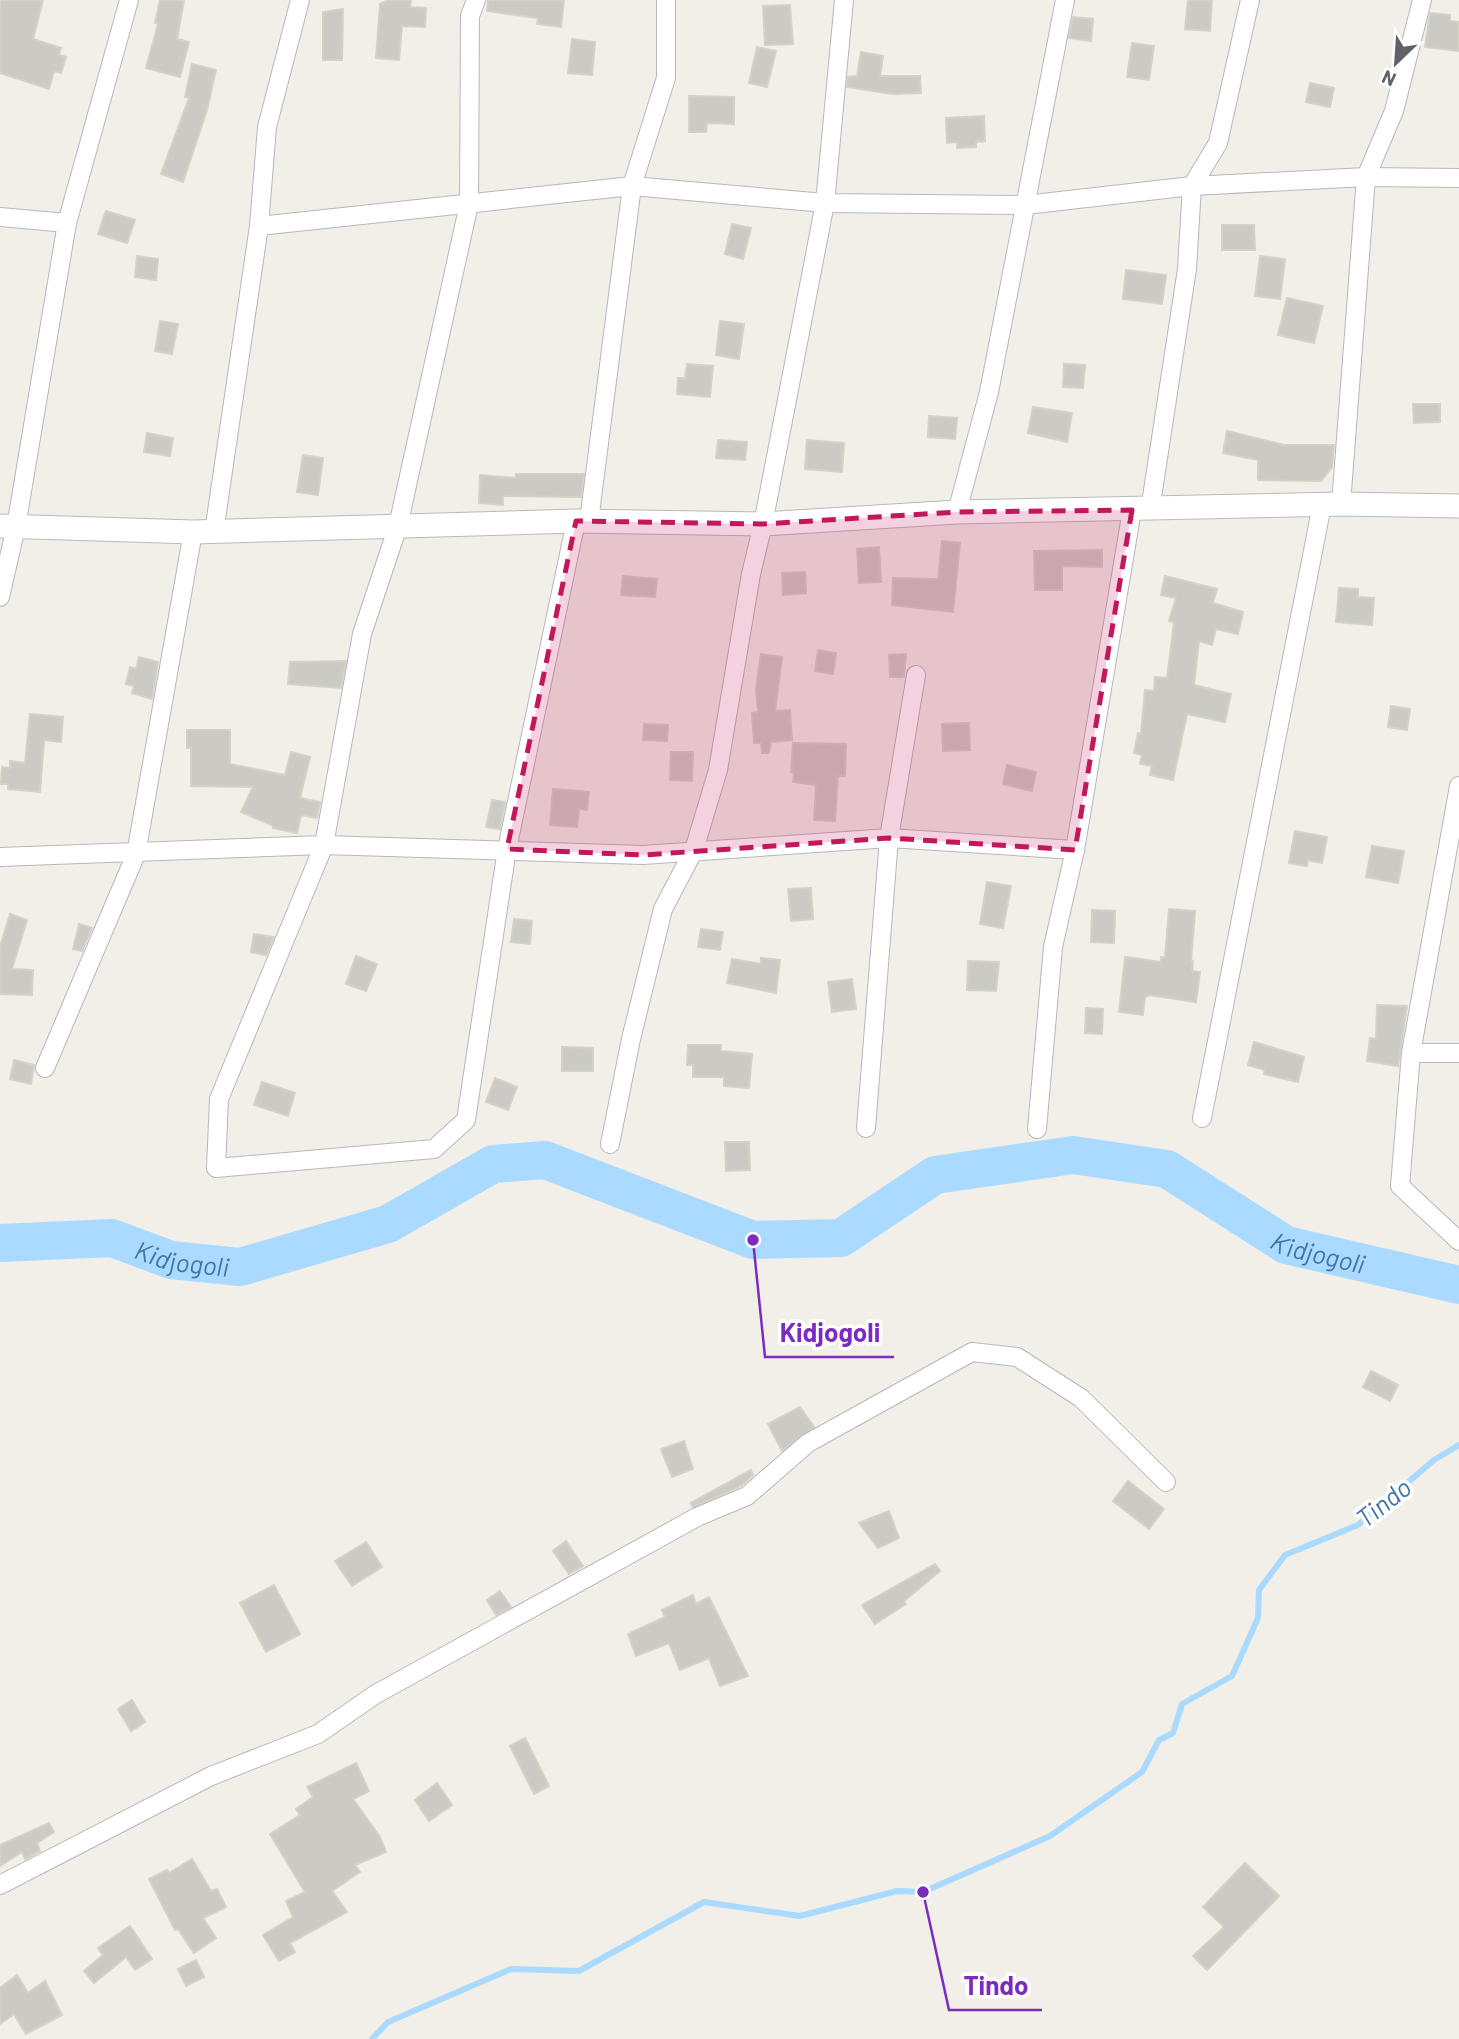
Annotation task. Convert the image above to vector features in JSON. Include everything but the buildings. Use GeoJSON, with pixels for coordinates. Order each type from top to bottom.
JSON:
{"type":"FeatureCollection","features":[{"type":"Feature","properties":{"kind":"street"},"geometry":{"type":"LineString","coordinates":[[0,597],[8,526],[67,223],[129,0]]}},
{"type":"Feature","properties":{"kind":"street"},"geometry":{"type":"LineString","coordinates":[[45,1068],[136,854],[204,532],[259,226],[267,127],[300,0]]}},
{"type":"Feature","properties":{"kind":"street"},"geometry":{"type":"LineString","coordinates":[[476,0],[470,16],[469,204],[398,526],[362,634],[324,845],[219,1099],[216,1168],[434,1149],[466,1120],[507,849],[583,521],[632,186],[666,78],[666,0]]}},
{"type":"Feature","properties":{"kind":"street"},"geometry":{"type":"LineString","coordinates":[[610,1144],[631,1039],[663,909],[694,850],[718,770],[751,574],[825,203],[844,0]]}},
{"type":"Feature","properties":{"kind":"street"},"geometry":{"type":"LineString","coordinates":[[957,512],[989,392],[1065,0]]}},
{"type":"Feature","properties":{"kind":"street"},"geometry":{"type":"LineString","coordinates":[[1037,1129],[1053,947],[1075,850],[1187,269],[1192,186],[1218,143],[1250,0]]}},
{"type":"Feature","properties":{"kind":"street"},"geometry":{"type":"LineString","coordinates":[[1202,1118],[1331,504],[1366,177],[1394,111],[1422,0]]}},
{"type":"Feature","properties":{"kind":"street"},"geometry":{"type":"LineString","coordinates":[[259,226],[632,186],[825,203],[1025,205],[1192,186],[1366,177],[1459,178]]}},
{"type":"Feature","properties":{"kind":"street"},"geometry":{"type":"LineString","coordinates":[[0,217],[67,223]]}},
{"type":"Feature","properties":{"kind":"street"},"geometry":{"type":"LineString","coordinates":[[8,526],[204,532],[583,521],[763,524],[957,512],[1331,504],[1459,506]]}},
{"type":"Feature","properties":{"kind":"street"},"geometry":{"type":"LineString","coordinates":[[866,1128],[889,838],[916,675]]}},
{"type":"Feature","properties":{"kind":"street"},"geometry":{"type":"LineString","coordinates":[[1459,786],[1411,1052],[1400,1186],[1459,1241]]}},
{"type":"Feature","properties":{"kind":"street"},"geometry":{"type":"LineString","coordinates":[[0,857],[324,845],[643,855],[889,838],[1075,850]]}},
{"type":"Feature","properties":{"kind":"street"},"geometry":{"type":"LineString","coordinates":[[1411,1052],[1459,1053]]}},
{"type":"Feature","properties":{"kind":"street"},"geometry":{"type":"LineString","coordinates":[[0,1885],[211,1776],[318,1734],[376,1694],[697,1517],[747,1496],[808,1443],[972,1352],[1017,1357],[1081,1398],[1166,1482]]}},
{"type":"Feature","properties":{"kind":"highlighted area"},"geometry":{"type":"Polygon","coordinates":[[[1132,510],[1075,850],[889,838],[643,855],[507,849],[576,521],[763,524],[957,512],[1132,510]]]}},
{"type":"Feature","properties":{"kind":"waterway","name":"Kidjogoli"},"geometry":{"type":"LineString","coordinates":[[0,1243],[112,1238],[171,1260],[240,1267],[388,1224],[493,1164],[545,1160],[753,1240],[841,1238],[935,1175],[1073,1155],[1167,1169],[1286,1245],[1459,1285]]}},
{"type":"Feature","properties":{"kind":"waterway","name":"Tindo"},"geometry":{"type":"LineString","coordinates":[[372,2039],[388,2022],[511,1969],[579,1971],[704,1902],[800,1916],[897,1891],[923,1892],[1050,1836],[1142,1772],[1159,1740],[1173,1733],[1182,1704],[1232,1676],[1258,1618],[1259,1590],[1285,1555],[1358,1525],[1434,1460],[1459,1445]]}},
{"type":"Feature","properties":{"kind":"place","name":"Kidjogoli"},"geometry":{"type":"Point","coordinates":[753,1240]}},
{"type":"Feature","properties":{"kind":"place","name":"Tindo"},"geometry":{"type":"Point","coordinates":[923,1892]}}]}
